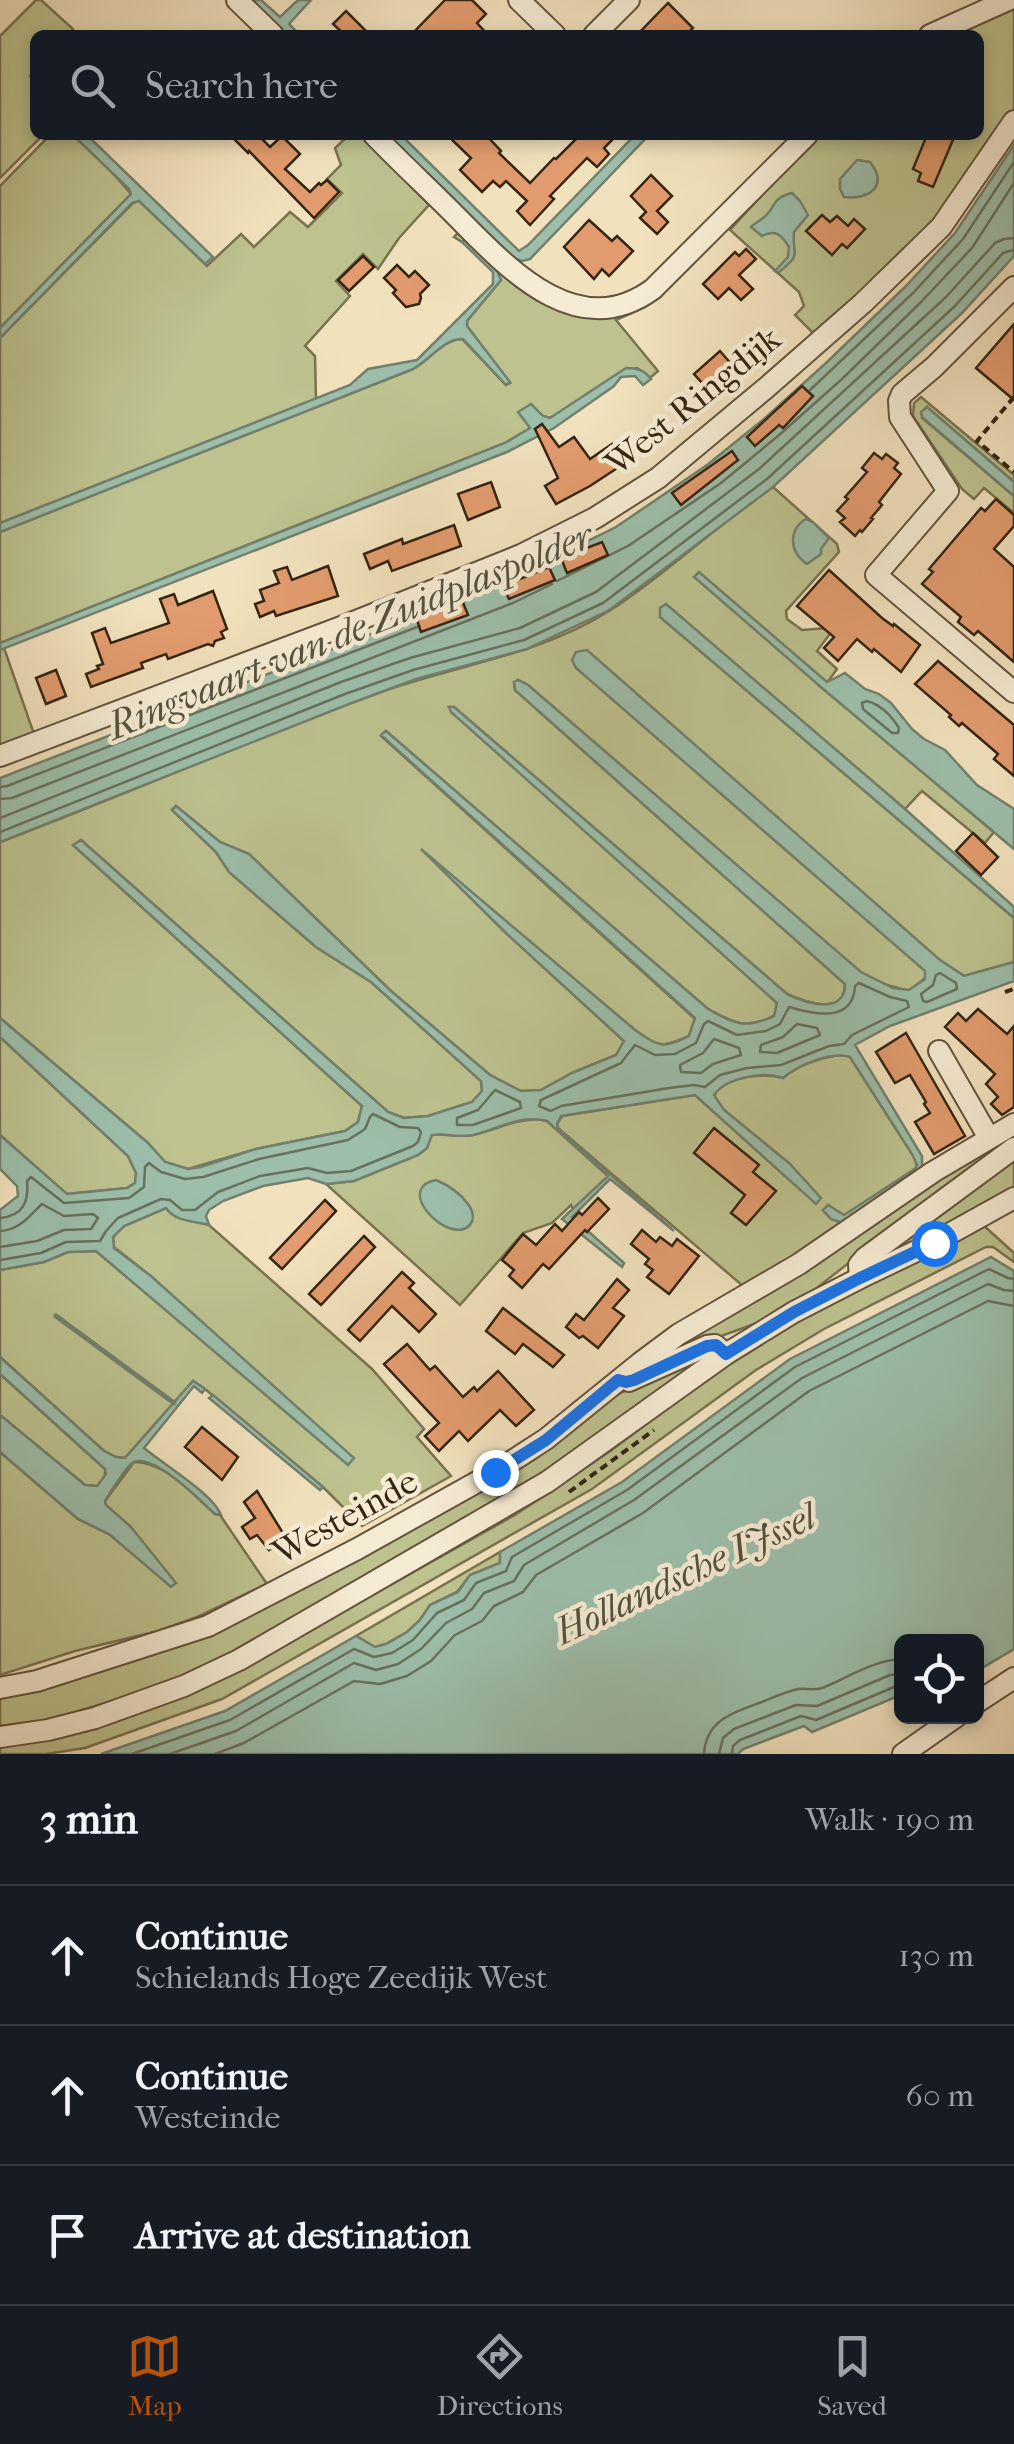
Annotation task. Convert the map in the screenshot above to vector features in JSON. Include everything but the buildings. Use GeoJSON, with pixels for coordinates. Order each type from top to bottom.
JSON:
{"type":"FeatureCollection","features":[{"type":"Feature","properties":{"kind":"street"},"geometry":{"type":"LineString","coordinates":[[238,0],[268,30]]}},
{"type":"Feature","properties":{"kind":"street"},"geometry":{"type":"LineString","coordinates":[[520,0],[550,30]]}},
{"type":"Feature","properties":{"kind":"street"},"geometry":{"type":"LineString","coordinates":[[599,30],[629,0]]}},
{"type":"Feature","properties":{"kind":"street"},"geometry":{"type":"LineString","coordinates":[[941,30],[1008,0]]}},
{"type":"Feature","properties":{"kind":"street","name":"West Ringdijk"},"geometry":{"type":"LineString","coordinates":[[0,756],[340,627],[520,554],[595,518],[658,478],[863,303],[941,227],[1014,121]]}},
{"type":"Feature","properties":{"kind":"street"},"geometry":{"type":"LineString","coordinates":[[379,140],[509,268],[554,298],[600,309],[627,304],[653,288],[802,140]]}},
{"type":"Feature","properties":{"kind":"street"},"geometry":{"type":"LineString","coordinates":[[1014,287],[902,394],[900,417],[948,491],[876,575],[1014,692]]}},
{"type":"Feature","properties":{"kind":"street"},"geometry":{"type":"LineString","coordinates":[[939,1051],[988,1138]]}},
{"type":"Feature","properties":{"kind":"street","name":"Westeinde"},"geometry":{"type":"LineString","coordinates":[[0,1688],[37,1681],[186,1634],[246,1608],[357,1549],[546,1440],[679,1334],[799,1264],[934,1172],[1014,1124]]}},
{"type":"Feature","properties":{"kind":"street"},"geometry":{"type":"LineString","coordinates":[[860,1278],[859,1265],[865,1258],[1014,1148]]}},
{"type":"Feature","properties":{"kind":"street"},"geometry":{"type":"LineString","coordinates":[[0,1737],[95,1718],[184,1686],[239,1660],[546,1482],[726,1354],[794,1312],[934,1243],[1014,1198]]}},
{"type":"Feature","properties":{"kind":"street"},"geometry":{"type":"LineString","coordinates":[[618,1380],[634,1380],[707,1346],[716,1345],[726,1354]]}},
{"type":"Feature","properties":{"kind":"street"},"geometry":{"type":"LineString","coordinates":[[984,1698],[1014,1678]]}},
{"type":"Feature","properties":{"kind":"street"},"geometry":{"type":"LineString","coordinates":[[903,1754],[946,1724]]}},
{"type":"Feature","properties":{"kind":"path"},"geometry":{"type":"LineString","coordinates":[[1014,397],[977,441],[1014,472]]}},
{"type":"Feature","properties":{"kind":"path"},"geometry":{"type":"LineString","coordinates":[[990,413],[996,418]]}},
{"type":"Feature","properties":{"kind":"path"},"geometry":{"type":"LineString","coordinates":[[1005,992],[1014,989]]}},
{"type":"Feature","properties":{"kind":"shaded area"},"geometry":{"type":"Polygon","coordinates":[[[36,0],[41,0],[73,29],[30,30],[30,140],[38,140],[0,178],[0,36],[36,0]]]}},
{"type":"Feature","properties":{"kind":"shaded area"},"geometry":{"type":"Polygon","coordinates":[[[1014,5],[1014,111],[1009,120],[1004,117],[936,221],[817,337],[795,315],[804,306],[799,292],[730,230],[812,140],[984,140],[984,30],[958,30],[1014,5]]]}},
{"type":"Feature","properties":{"kind":"shaded area"},"geometry":{"type":"Polygon","coordinates":[[[45,140],[78,140],[131,194],[0,328],[0,186],[45,140]]]}},
{"type":"Feature","properties":{"kind":"shaded area"},"geometry":{"type":"Polygon","coordinates":[[[344,140],[372,140],[429,205],[378,269],[363,254],[336,281],[350,296],[305,346],[315,356],[316,399],[0,523],[0,338],[140,200],[207,266],[241,234],[254,247],[290,212],[308,227],[342,193],[327,179],[341,165],[335,148],[344,140]]]}},
{"type":"Feature","properties":{"kind":"shaded area"},"geometry":{"type":"Polygon","coordinates":[[[458,233],[469,236],[569,313],[605,317],[657,291],[661,296],[616,320],[658,371],[650,378],[637,368],[550,418],[543,416],[505,443],[0,643],[0,532],[413,369],[455,340],[462,339],[506,385],[510,383],[467,326],[501,280],[497,271],[465,240],[454,237],[458,233]]]}},
{"type":"Feature","properties":{"kind":"shaded area"},"geometry":{"type":"Polygon","coordinates":[[[921,397],[1014,475],[1014,482],[927,407],[922,418],[1014,496],[1014,513],[984,488],[974,499],[962,489],[913,416],[914,403],[921,397]]]}},
{"type":"Feature","properties":{"kind":"shaded area"},"geometry":{"type":"Polygon","coordinates":[[[773,487],[837,544],[839,552],[786,611],[787,619],[802,630],[832,631],[817,651],[837,669],[827,683],[698,572],[822,688],[994,832],[985,843],[922,791],[905,809],[666,605],[660,617],[1014,918],[1014,962],[964,976],[940,960],[909,991],[843,973],[859,971],[518,680],[515,690],[845,984],[838,1001],[823,1004],[787,994],[450,707],[777,1003],[774,1016],[755,1023],[740,1023],[708,1009],[386,731],[381,736],[695,1019],[689,1036],[661,1044],[635,1030],[435,862],[624,1041],[616,1055],[541,1090],[521,1091],[490,1075],[391,991],[249,854],[220,842],[176,806],[172,810],[216,852],[229,872],[316,947],[371,982],[481,1081],[482,1091],[472,1102],[428,1116],[404,1118],[388,1112],[81,840],[74,846],[362,1106],[358,1122],[345,1131],[256,1149],[188,1169],[165,1162],[148,1143],[0,1018],[0,842],[333,710],[527,649],[583,626],[630,597],[773,487]]]}},
{"type":"Feature","properties":{"kind":"shaded area"},"geometry":{"type":"Polygon","coordinates":[[[4,648],[34,734],[0,748],[0,650],[4,648]]]}},
{"type":"Feature","properties":{"kind":"shaded area"},"geometry":{"type":"Polygon","coordinates":[[[0,1037],[128,1156],[136,1173],[135,1183],[127,1188],[66,1194],[0,1135],[0,1037]]]}},
{"type":"Feature","properties":{"kind":"shaded area"},"geometry":{"type":"Polygon","coordinates":[[[845,1054],[917,1161],[916,1168],[844,1216],[828,1205],[823,1210],[831,1219],[843,1223],[821,1241],[743,1286],[558,1128],[562,1116],[695,1095],[784,1175],[790,1164],[724,1110],[715,1099],[715,1092],[738,1079],[783,1078],[812,1062],[845,1054]]]}},
{"type":"Feature","properties":{"kind":"shaded area"},"geometry":{"type":"Polygon","coordinates":[[[539,1119],[547,1121],[608,1178],[552,1223],[523,1233],[460,1305],[326,1184],[354,1181],[418,1155],[427,1148],[431,1135],[468,1136],[539,1119]]]}},
{"type":"Feature","properties":{"kind":"shaded area"},"geometry":{"type":"Polygon","coordinates":[[[1014,1131],[1014,1139],[808,1295],[757,1323],[644,1364],[1014,1131]]]}},
{"type":"Feature","properties":{"kind":"shaded area"},"geometry":{"type":"Polygon","coordinates":[[[1014,1157],[1014,1190],[880,1259],[1014,1157]]]}},
{"type":"Feature","properties":{"kind":"shaded area"},"geometry":{"type":"Polygon","coordinates":[[[166,1208],[181,1218],[209,1225],[372,1369],[424,1429],[417,1437],[451,1476],[362,1526],[323,1487],[193,1381],[125,1458],[116,1457],[104,1451],[0,1357],[0,1270],[44,1262],[68,1252],[96,1251],[348,1464],[152,1277],[114,1247],[113,1237],[124,1226],[166,1208]]]}},
{"type":"Feature","properties":{"kind":"shaded area"},"geometry":{"type":"Polygon","coordinates":[[[982,1224],[1014,1253],[1014,1262],[993,1247],[986,1247],[824,1329],[756,1370],[592,1489],[222,1699],[85,1748],[46,1754],[0,1754],[0,1747],[62,1736],[235,1672],[515,1515],[707,1379],[797,1321],[982,1224]]]}},
{"type":"Feature","properties":{"kind":"shaded area"},"geometry":{"type":"Polygon","coordinates":[[[706,1356],[547,1474],[289,1624],[155,1688],[42,1722],[0,1726],[0,1695],[223,1625],[534,1460],[609,1399],[677,1365],[706,1356]]]}},
{"type":"Feature","properties":{"kind":"shaded area"},"geometry":{"type":"Polygon","coordinates":[[[0,1374],[105,1469],[97,1486],[85,1485],[0,1415],[0,1374]]]}},
{"type":"Feature","properties":{"kind":"shaded area"},"geometry":{"type":"Polygon","coordinates":[[[0,1452],[78,1519],[127,1548],[131,1527],[105,1501],[134,1462],[157,1467],[220,1515],[267,1584],[158,1631],[0,1675],[0,1452]]]}},
{"type":"Feature","properties":{"kind":"shaded area"},"geometry":{"type":"Polygon","coordinates":[[[500,1552],[500,1563],[470,1575],[457,1592],[430,1605],[407,1632],[375,1647],[356,1636],[500,1552]]]}},
{"type":"Feature","properties":{"kind":"water"},"geometry":{"type":"Polygon","coordinates":[[[248,0],[261,0],[280,17],[298,0],[311,0],[289,24],[295,30],[278,30],[248,0]]]}},
{"type":"Feature","properties":{"kind":"water"},"geometry":{"type":"Polygon","coordinates":[[[78,140],[92,140],[213,257],[205,264],[139,201],[132,203],[0,338],[0,328],[131,194],[78,140]]]}},
{"type":"Feature","properties":{"kind":"water"},"geometry":{"type":"Polygon","coordinates":[[[390,140],[406,140],[519,251],[630,140],[644,140],[530,259],[513,258],[390,140]]]}},
{"type":"Feature","properties":{"kind":"water"},"geometry":{"type":"Polygon","coordinates":[[[1014,145],[1014,256],[962,313],[773,487],[608,611],[527,649],[416,679],[0,842],[0,778],[505,582],[616,527],[707,465],[764,419],[906,286],[955,233],[1014,145]]]}},
{"type":"Feature","properties":{"kind":"water"},"geometry":{"type":"Polygon","coordinates":[[[857,160],[870,162],[877,184],[868,194],[844,197],[840,179],[857,160]]]}},
{"type":"Feature","properties":{"kind":"water"},"geometry":{"type":"Polygon","coordinates":[[[792,193],[808,215],[794,232],[794,258],[778,273],[775,271],[788,257],[789,247],[778,234],[762,236],[751,227],[776,201],[792,193]]]}},
{"type":"Feature","properties":{"kind":"water"},"geometry":{"type":"Polygon","coordinates":[[[465,239],[501,280],[467,326],[510,382],[506,385],[463,339],[456,340],[413,369],[0,532],[0,523],[350,385],[368,369],[417,360],[493,284],[493,272],[462,242],[465,239]]]}},
{"type":"Feature","properties":{"kind":"water"},"geometry":{"type":"Polygon","coordinates":[[[626,368],[640,370],[651,379],[643,385],[635,376],[621,377],[554,428],[507,452],[0,650],[0,643],[505,443],[530,428],[518,412],[531,404],[550,418],[626,368]]]}},
{"type":"Feature","properties":{"kind":"water"},"geometry":{"type":"Polygon","coordinates":[[[927,407],[1014,482],[1014,496],[922,417],[921,412],[927,407]]]}},
{"type":"Feature","properties":{"kind":"water"},"geometry":{"type":"Polygon","coordinates":[[[806,519],[829,538],[821,554],[807,564],[793,541],[796,529],[806,519]]]}},
{"type":"Feature","properties":{"kind":"water"},"geometry":{"type":"Polygon","coordinates":[[[699,572],[827,682],[845,673],[865,689],[879,694],[912,729],[945,750],[977,785],[1014,809],[1014,849],[694,577],[699,572]]]}},
{"type":"Feature","properties":{"kind":"water"},"geometry":{"type":"Polygon","coordinates":[[[666,604],[1014,907],[1014,918],[660,617],[660,608],[666,604]]]}},
{"type":"Feature","properties":{"kind":"water"},"geometry":{"type":"Polygon","coordinates":[[[587,650],[940,960],[964,976],[1014,962],[1014,981],[890,1026],[855,1045],[922,1156],[922,1170],[843,1223],[831,1219],[823,1210],[828,1205],[844,1215],[917,1165],[850,1057],[834,1056],[806,1064],[783,1078],[756,1076],[736,1080],[714,1095],[724,1110],[790,1164],[821,1198],[816,1204],[695,1095],[561,1116],[558,1128],[674,1231],[610,1179],[572,1217],[624,1263],[622,1267],[562,1219],[608,1176],[547,1121],[537,1119],[473,1135],[432,1135],[427,1148],[418,1155],[354,1181],[326,1184],[308,1178],[263,1186],[209,1210],[209,1225],[180,1218],[166,1208],[124,1226],[113,1237],[114,1248],[152,1277],[354,1458],[348,1465],[96,1251],[68,1252],[44,1262],[0,1270],[0,1210],[18,1196],[17,1186],[0,1169],[0,1135],[67,1194],[127,1188],[135,1183],[136,1173],[128,1156],[0,1037],[0,1018],[148,1143],[165,1162],[188,1169],[256,1149],[345,1131],[358,1122],[362,1106],[73,845],[81,840],[388,1112],[404,1118],[428,1116],[472,1102],[482,1091],[481,1081],[371,982],[316,947],[229,872],[216,852],[172,810],[176,806],[220,842],[249,854],[391,991],[490,1075],[521,1091],[541,1090],[616,1055],[624,1041],[421,849],[635,1030],[661,1044],[689,1036],[695,1018],[381,735],[386,731],[708,1009],[740,1023],[755,1023],[774,1016],[777,1003],[449,707],[454,707],[787,994],[822,1004],[838,1001],[845,984],[515,690],[514,682],[518,680],[861,972],[893,988],[909,990],[925,979],[925,971],[576,668],[572,660],[576,652],[587,650]]]}},
{"type":"Feature","properties":{"kind":"water"},"geometry":{"type":"Polygon","coordinates":[[[436,1180],[468,1204],[473,1215],[467,1228],[449,1228],[427,1212],[421,1189],[436,1180]]]}},
{"type":"Feature","properties":{"kind":"water","name":"Hollandsche IJssel"},"geometry":{"type":"Polygon","coordinates":[[[991,1257],[1014,1271],[1014,1649],[984,1667],[984,1634],[894,1634],[894,1698],[812,1732],[804,1726],[738,1754],[101,1754],[225,1711],[356,1636],[375,1647],[407,1632],[430,1605],[458,1592],[470,1575],[500,1563],[500,1552],[622,1482],[790,1359],[991,1257]]]}},
{"type":"Feature","properties":{"kind":"water"},"geometry":{"type":"Polygon","coordinates":[[[0,1357],[104,1451],[116,1457],[125,1458],[193,1381],[205,1389],[202,1393],[194,1386],[144,1448],[198,1488],[221,1515],[165,1472],[143,1461],[131,1464],[105,1501],[176,1583],[171,1587],[109,1534],[78,1519],[0,1452],[0,1415],[85,1485],[97,1486],[106,1474],[0,1374],[0,1357]]]}},
{"type":"Feature","properties":{"kind":"water"},"geometry":{"type":"Polygon","coordinates":[[[213,1395],[323,1487],[320,1490],[209,1398],[213,1395]]]}},
{"type":"Feature","properties":{"kind":"waterway"},"geometry":{"type":"LineString","coordinates":[[56,1316],[174,1403]]}},
{"type":"Feature","properties":{"kind":"route"},"geometry":{"type":"LineString","coordinates":[[495,1472],[546,1440],[618,1380],[634,1380],[707,1346],[716,1345],[726,1354],[794,1312],[934,1243]]}},
{"type":"Feature","properties":{"kind":"water label","name":"Ringvaart van de Zuidplaspolder"},"geometry":{"type":"Point","coordinates":[350,631]}}]}
